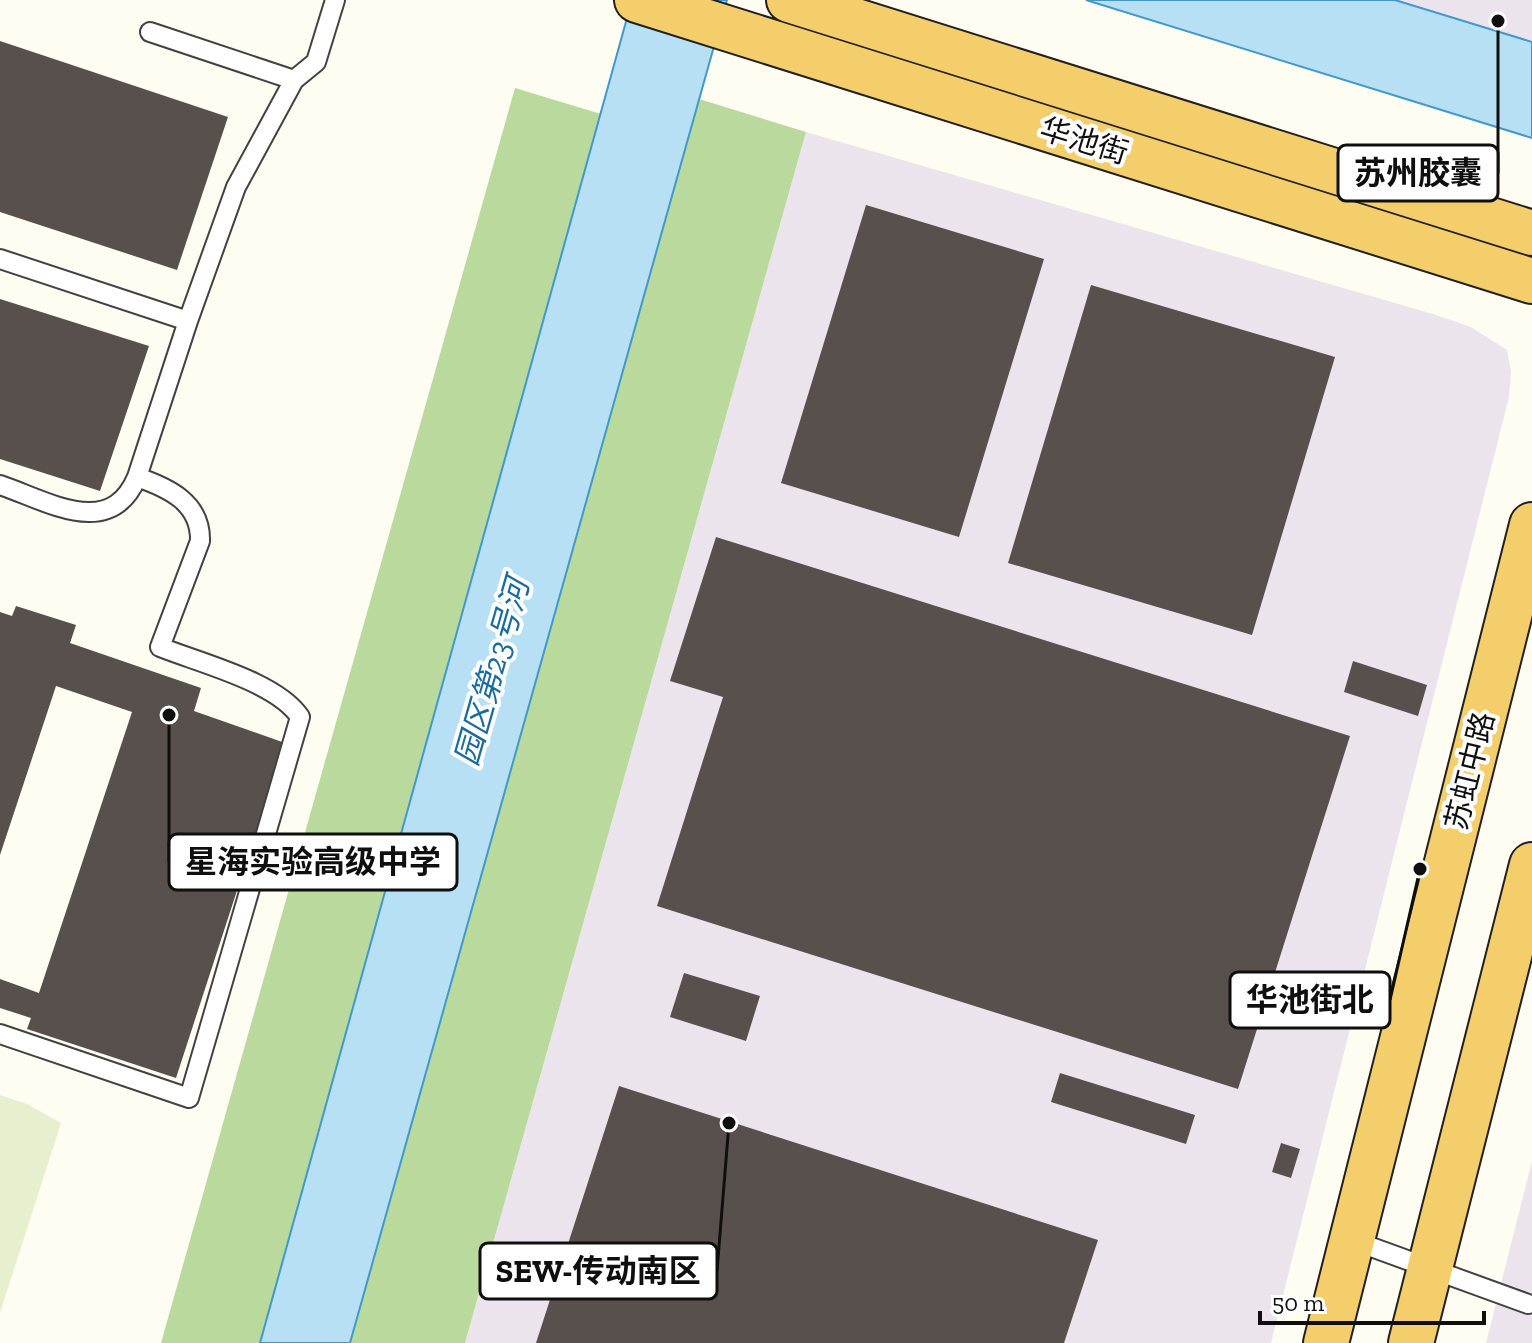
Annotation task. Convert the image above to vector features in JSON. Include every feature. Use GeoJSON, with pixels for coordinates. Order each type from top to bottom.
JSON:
{"type":"FeatureCollection","features":[{"type":"Feature","properties":{"kind":"main road","name":"华池街"},"geometry":{"type":"LineString","coordinates":[[637,0],[1532,281]]}},
{"type":"Feature","properties":{"kind":"main road","name":"华池街"},"geometry":{"type":"LineString","coordinates":[[789,0],[1532,233]]}},
{"type":"Feature","properties":{"kind":"main road","name":"苏虹中路"},"geometry":{"type":"LineString","coordinates":[[1326,1343],[1532,525]]}},
{"type":"Feature","properties":{"kind":"main road"},"geometry":{"type":"LineString","coordinates":[[1411,1343],[1532,865]]}},
{"type":"Feature","properties":{"kind":"lane"},"geometry":{"type":"LineString","coordinates":[[0,485],[81,513],[108,510],[130,493],[236,187],[294,80],[316,62],[335,0]]}},
{"type":"Feature","properties":{"kind":"lane"},"geometry":{"type":"LineString","coordinates":[[150,32],[294,80]]}},
{"type":"Feature","properties":{"kind":"lane"},"geometry":{"type":"LineString","coordinates":[[0,259],[188,321]]}},
{"type":"Feature","properties":{"kind":"lane"},"geometry":{"type":"LineString","coordinates":[[0,1034],[189,1098],[300,717],[291,703],[265,687],[160,647],[200,541],[200,525],[176,493],[137,477]]}},
{"type":"Feature","properties":{"kind":"lane"},"geometry":{"type":"LineString","coordinates":[[1352,1240],[1528,1304]]}},
{"type":"Feature","properties":{"kind":"shaded area"},"geometry":{"type":"Polygon","coordinates":[[[1395,0],[1532,0],[1532,42],[1395,0]]]}},
{"type":"Feature","properties":{"kind":"shaded area"},"geometry":{"type":"Polygon","coordinates":[[[806,132],[1433,314],[1471,327],[1507,350],[1511,372],[1509,397],[1271,1343],[465,1343],[806,132]]]}},
{"type":"Feature","properties":{"kind":"shaded area"},"geometry":{"type":"Polygon","coordinates":[[[1532,1161],[1532,1343],[1486,1343],[1532,1161]]]}},
{"type":"Feature","properties":{"kind":"green space"},"geometry":{"type":"Polygon","coordinates":[[[515,88],[601,114],[260,1343],[161,1343],[515,88]]]}},
{"type":"Feature","properties":{"kind":"green space"},"geometry":{"type":"Polygon","coordinates":[[[699,99],[806,132],[465,1343],[350,1343],[699,99]]]}},
{"type":"Feature","properties":{"kind":"green space"},"geometry":{"type":"Polygon","coordinates":[[[0,1095],[27,1104],[61,1123],[0,1313],[0,1095]]]}},
{"type":"Feature","properties":{"kind":"water","name":"园区第23号河"},"geometry":{"type":"Polygon","coordinates":[[[632,0],[727,0],[350,1343],[260,1343],[632,0]]]}},
{"type":"Feature","properties":{"kind":"water"},"geometry":{"type":"Polygon","coordinates":[[[1086,0],[1395,0],[1532,42],[1532,138],[1086,0]]]}},
{"type":"Feature","properties":{"kind":"building"},"geometry":{"type":"Polygon","coordinates":[[[0,41],[228,117],[177,270],[0,212],[0,41]]]}},
{"type":"Feature","properties":{"kind":"building"},"geometry":{"type":"Polygon","coordinates":[[[866,205],[1044,259],[959,537],[781,483],[866,205]]]}},
{"type":"Feature","properties":{"kind":"building"},"geometry":{"type":"Polygon","coordinates":[[[1091,285],[1335,357],[1252,635],[1008,563],[1091,285]]]}},
{"type":"Feature","properties":{"kind":"building"},"geometry":{"type":"Polygon","coordinates":[[[0,299],[149,346],[100,491],[0,459],[0,299]]]}},
{"type":"Feature","properties":{"kind":"building"},"geometry":{"type":"Polygon","coordinates":[[[716,537],[1350,736],[1238,1089],[657,906],[723,697],[670,681],[716,537]]]}},
{"type":"Feature","properties":{"kind":"building"},"geometry":{"type":"Polygon","coordinates":[[[16,606],[76,625],[70,643],[201,688],[194,711],[285,743],[176,1078],[27,1029],[31,1018],[0,1008],[0,979],[39,993],[132,712],[56,686],[0,855],[0,612],[12,616],[16,606]]]}},
{"type":"Feature","properties":{"kind":"building"},"geometry":{"type":"Polygon","coordinates":[[[1353,661],[1427,685],[1418,716],[1344,692],[1353,661]]]}},
{"type":"Feature","properties":{"kind":"building"},"geometry":{"type":"Polygon","coordinates":[[[684,973],[760,996],[746,1041],[670,1017],[684,973]]]}},
{"type":"Feature","properties":{"kind":"building"},"geometry":{"type":"Polygon","coordinates":[[[1060,1073],[1195,1115],[1186,1144],[1051,1102],[1060,1073]]]}},
{"type":"Feature","properties":{"kind":"building"},"geometry":{"type":"Polygon","coordinates":[[[619,1086],[1098,1240],[1064,1343],[536,1343],[619,1086]]]}},
{"type":"Feature","properties":{"kind":"building"},"geometry":{"type":"Polygon","coordinates":[[[1281,1143],[1300,1149],[1291,1178],[1272,1172],[1281,1143]]]}},
{"type":"Feature","properties":{"kind":"place","name":"苏州胶囊"},"geometry":{"type":"Point","coordinates":[1498,21]}},
{"type":"Feature","properties":{"kind":"place","name":"星海实验高级中学"},"geometry":{"type":"Point","coordinates":[169,715]}},
{"type":"Feature","properties":{"kind":"place","name":"华池街北"},"geometry":{"type":"Point","coordinates":[1420,869]}},
{"type":"Feature","properties":{"kind":"place","name":"SEW-传动南区"},"geometry":{"type":"Point","coordinates":[729,1123]}}]}
